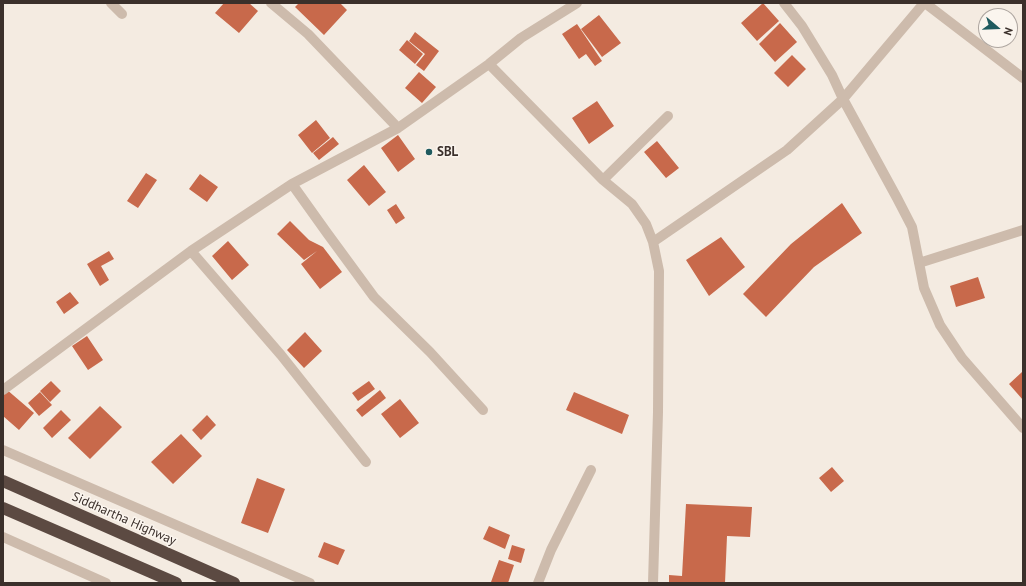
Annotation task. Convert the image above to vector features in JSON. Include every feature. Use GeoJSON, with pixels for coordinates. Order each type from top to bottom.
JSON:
{"type":"FeatureCollection","features":[{"type":"Feature","properties":{"kind":"highway","name":"Siddhartha Highway"},"geometry":{"type":"LineString","coordinates":[[3,481],[234,583]]}},
{"type":"Feature","properties":{"kind":"highway"},"geometry":{"type":"LineString","coordinates":[[3,508],[176,583]]}},
{"type":"Feature","properties":{"kind":"street"},"geometry":{"type":"LineString","coordinates":[[111,3],[122,14]]}},
{"type":"Feature","properties":{"kind":"street"},"geometry":{"type":"LineString","coordinates":[[271,3],[308,34],[398,128]]}},
{"type":"Feature","properties":{"kind":"street"},"geometry":{"type":"LineString","coordinates":[[3,390],[191,251],[292,184],[398,128],[489,64],[522,38],[577,3]]}},
{"type":"Feature","properties":{"kind":"street"},"geometry":{"type":"LineString","coordinates":[[784,3],[802,26],[832,75],[843,99],[912,227],[924,288],[940,325],[962,358],[1023,428]]}},
{"type":"Feature","properties":{"kind":"street"},"geometry":{"type":"LineString","coordinates":[[653,242],[787,150],[843,99],[924,3],[1023,78]]}},
{"type":"Feature","properties":{"kind":"street"},"geometry":{"type":"LineString","coordinates":[[489,64],[603,180],[632,204],[646,224],[653,242],[659,271],[658,412],[653,583]]}},
{"type":"Feature","properties":{"kind":"street"},"geometry":{"type":"LineString","coordinates":[[603,180],[668,116]]}},
{"type":"Feature","properties":{"kind":"street"},"geometry":{"type":"LineString","coordinates":[[292,184],[374,297],[430,352],[483,410]]}},
{"type":"Feature","properties":{"kind":"street"},"geometry":{"type":"LineString","coordinates":[[919,263],[1023,230]]}},
{"type":"Feature","properties":{"kind":"street"},"geometry":{"type":"LineString","coordinates":[[191,251],[281,354],[366,462]]}},
{"type":"Feature","properties":{"kind":"street"},"geometry":{"type":"LineString","coordinates":[[3,450],[310,583]]}},
{"type":"Feature","properties":{"kind":"street"},"geometry":{"type":"LineString","coordinates":[[538,583],[551,550],[591,470]]}},
{"type":"Feature","properties":{"kind":"street"},"geometry":{"type":"LineString","coordinates":[[3,537],[106,583]]}},
{"type":"Feature","properties":{"kind":"building"},"geometry":{"type":"Polygon","coordinates":[[[224,3],[249,3],[258,11],[239,33],[215,13],[224,3]]]}},
{"type":"Feature","properties":{"kind":"building"},"geometry":{"type":"Polygon","coordinates":[[[299,3],[340,3],[347,10],[324,35],[295,7],[299,3]]]}},
{"type":"Feature","properties":{"kind":"building"},"geometry":{"type":"Polygon","coordinates":[[[763,3],[779,21],[757,41],[741,23],[763,3]]]}},
{"type":"Feature","properties":{"kind":"building"},"geometry":{"type":"Polygon","coordinates":[[[599,15],[621,43],[602,57],[581,29],[599,15]]]}},
{"type":"Feature","properties":{"kind":"building"},"geometry":{"type":"Polygon","coordinates":[[[780,23],[797,42],[775,62],[759,44],[780,23]]]}},
{"type":"Feature","properties":{"kind":"building"},"geometry":{"type":"Polygon","coordinates":[[[577,24],[602,61],[595,66],[586,54],[579,59],[562,34],[577,24]]]}},
{"type":"Feature","properties":{"kind":"building"},"geometry":{"type":"Polygon","coordinates":[[[415,32],[439,51],[424,71],[416,65],[425,54],[409,41],[415,32]]]}},
{"type":"Feature","properties":{"kind":"building"},"geometry":{"type":"Polygon","coordinates":[[[407,40],[423,54],[415,64],[399,50],[407,40]]]}},
{"type":"Feature","properties":{"kind":"building"},"geometry":{"type":"Polygon","coordinates":[[[792,55],[806,69],[788,87],[774,73],[792,55]]]}},
{"type":"Feature","properties":{"kind":"building"},"geometry":{"type":"Polygon","coordinates":[[[419,72],[436,87],[422,103],[405,88],[419,72]]]}},
{"type":"Feature","properties":{"kind":"building"},"geometry":{"type":"Polygon","coordinates":[[[597,101],[614,126],[589,144],[572,118],[597,101]]]}},
{"type":"Feature","properties":{"kind":"building"},"geometry":{"type":"Polygon","coordinates":[[[316,120],[330,138],[312,153],[298,135],[316,120]]]}},
{"type":"Feature","properties":{"kind":"building"},"geometry":{"type":"Polygon","coordinates":[[[398,135],[415,159],[398,172],[381,148],[398,135]]]}},
{"type":"Feature","properties":{"kind":"building"},"geometry":{"type":"Polygon","coordinates":[[[333,137],[339,144],[319,160],[313,153],[333,137]]]}},
{"type":"Feature","properties":{"kind":"building"},"geometry":{"type":"Polygon","coordinates":[[[657,141],[679,168],[666,178],[644,152],[657,141]]]}},
{"type":"Feature","properties":{"kind":"building"},"geometry":{"type":"Polygon","coordinates":[[[364,165],[386,192],[369,206],[347,180],[364,165]]]}},
{"type":"Feature","properties":{"kind":"building"},"geometry":{"type":"Polygon","coordinates":[[[146,173],[157,180],[138,208],[127,201],[146,173]]]}},
{"type":"Feature","properties":{"kind":"building"},"geometry":{"type":"Polygon","coordinates":[[[200,174],[218,187],[207,202],[189,189],[200,174]]]}},
{"type":"Feature","properties":{"kind":"building"},"geometry":{"type":"Polygon","coordinates":[[[842,203],[862,233],[814,267],[766,317],[743,294],[791,244],[842,203]]]}},
{"type":"Feature","properties":{"kind":"building"},"geometry":{"type":"Polygon","coordinates":[[[396,204],[405,218],[396,224],[387,210],[396,204]]]}},
{"type":"Feature","properties":{"kind":"building"},"geometry":{"type":"Polygon","coordinates":[[[290,221],[309,240],[323,247],[342,272],[320,289],[301,264],[317,251],[304,260],[277,234],[290,221]]]}},
{"type":"Feature","properties":{"kind":"building"},"geometry":{"type":"Polygon","coordinates":[[[721,237],[745,267],[709,296],[686,260],[721,237]]]}},
{"type":"Feature","properties":{"kind":"building"},"geometry":{"type":"Polygon","coordinates":[[[228,241],[249,265],[232,280],[212,256],[228,241]]]}},
{"type":"Feature","properties":{"kind":"building"},"geometry":{"type":"Polygon","coordinates":[[[109,251],[114,259],[101,266],[109,280],[100,286],[87,264],[109,251]]]}},
{"type":"Feature","properties":{"kind":"building"},"geometry":{"type":"Polygon","coordinates":[[[978,277],[985,298],[956,307],[950,286],[978,277]]]}},
{"type":"Feature","properties":{"kind":"building"},"geometry":{"type":"Polygon","coordinates":[[[70,292],[79,303],[64,314],[56,302],[70,292]]]}},
{"type":"Feature","properties":{"kind":"building"},"geometry":{"type":"Polygon","coordinates":[[[305,332],[322,351],[304,368],[287,350],[305,332]]]}},
{"type":"Feature","properties":{"kind":"building"},"geometry":{"type":"Polygon","coordinates":[[[87,336],[103,360],[88,370],[72,346],[87,336]]]}},
{"type":"Feature","properties":{"kind":"building"},"geometry":{"type":"Polygon","coordinates":[[[1022,372],[1023,373],[1023,400],[1009,384],[1022,372]]]}},
{"type":"Feature","properties":{"kind":"building"},"geometry":{"type":"Polygon","coordinates":[[[51,381],[61,391],[50,402],[40,391],[51,381]]]}},
{"type":"Feature","properties":{"kind":"building"},"geometry":{"type":"Polygon","coordinates":[[[369,381],[375,389],[358,401],[352,393],[369,381]]]}},
{"type":"Feature","properties":{"kind":"building"},"geometry":{"type":"Polygon","coordinates":[[[6,389],[34,413],[19,430],[3,416],[3,392],[6,389]]]}},
{"type":"Feature","properties":{"kind":"building"},"geometry":{"type":"Polygon","coordinates":[[[380,390],[386,398],[362,417],[356,410],[380,390]]]}},
{"type":"Feature","properties":{"kind":"building"},"geometry":{"type":"Polygon","coordinates":[[[40,392],[52,405],[39,416],[28,403],[40,392]]]}},
{"type":"Feature","properties":{"kind":"building"},"geometry":{"type":"Polygon","coordinates":[[[574,392],[629,415],[622,434],[566,410],[574,392]]]}},
{"type":"Feature","properties":{"kind":"building"},"geometry":{"type":"Polygon","coordinates":[[[400,399],[419,423],[400,438],[381,414],[400,399]]]}},
{"type":"Feature","properties":{"kind":"building"},"geometry":{"type":"Polygon","coordinates":[[[100,406],[122,427],[90,459],[68,438],[100,406]]]}},
{"type":"Feature","properties":{"kind":"building"},"geometry":{"type":"Polygon","coordinates":[[[61,410],[71,420],[52,438],[43,428],[61,410]]]}},
{"type":"Feature","properties":{"kind":"building"},"geometry":{"type":"Polygon","coordinates":[[[207,415],[216,425],[201,440],[192,430],[207,415]]]}},
{"type":"Feature","properties":{"kind":"building"},"geometry":{"type":"Polygon","coordinates":[[[181,434],[202,456],[173,484],[151,462],[181,434]]]}},
{"type":"Feature","properties":{"kind":"building"},"geometry":{"type":"Polygon","coordinates":[[[832,467],[844,481],[831,492],[819,478],[832,467]]]}},
{"type":"Feature","properties":{"kind":"building"},"geometry":{"type":"Polygon","coordinates":[[[257,478],[285,489],[268,533],[241,523],[257,478]]]}},
{"type":"Feature","properties":{"kind":"building"},"geometry":{"type":"Polygon","coordinates":[[[686,504],[752,507],[750,537],[727,536],[725,583],[669,583],[669,575],[682,576],[686,504]]]}},
{"type":"Feature","properties":{"kind":"building"},"geometry":{"type":"Polygon","coordinates":[[[489,526],[510,535],[505,549],[483,539],[489,526]]]}},
{"type":"Feature","properties":{"kind":"building"},"geometry":{"type":"Polygon","coordinates":[[[324,542],[345,550],[338,565],[318,557],[324,542]]]}},
{"type":"Feature","properties":{"kind":"building"},"geometry":{"type":"Polygon","coordinates":[[[512,545],[525,549],[521,563],[508,559],[512,545]]]}},
{"type":"Feature","properties":{"kind":"building"},"geometry":{"type":"Polygon","coordinates":[[[499,560],[514,565],[508,583],[491,582],[499,560]]]}},
{"type":"Feature","properties":{"kind":"place","name":"SBL"},"geometry":{"type":"Point","coordinates":[429,152]}}]}
